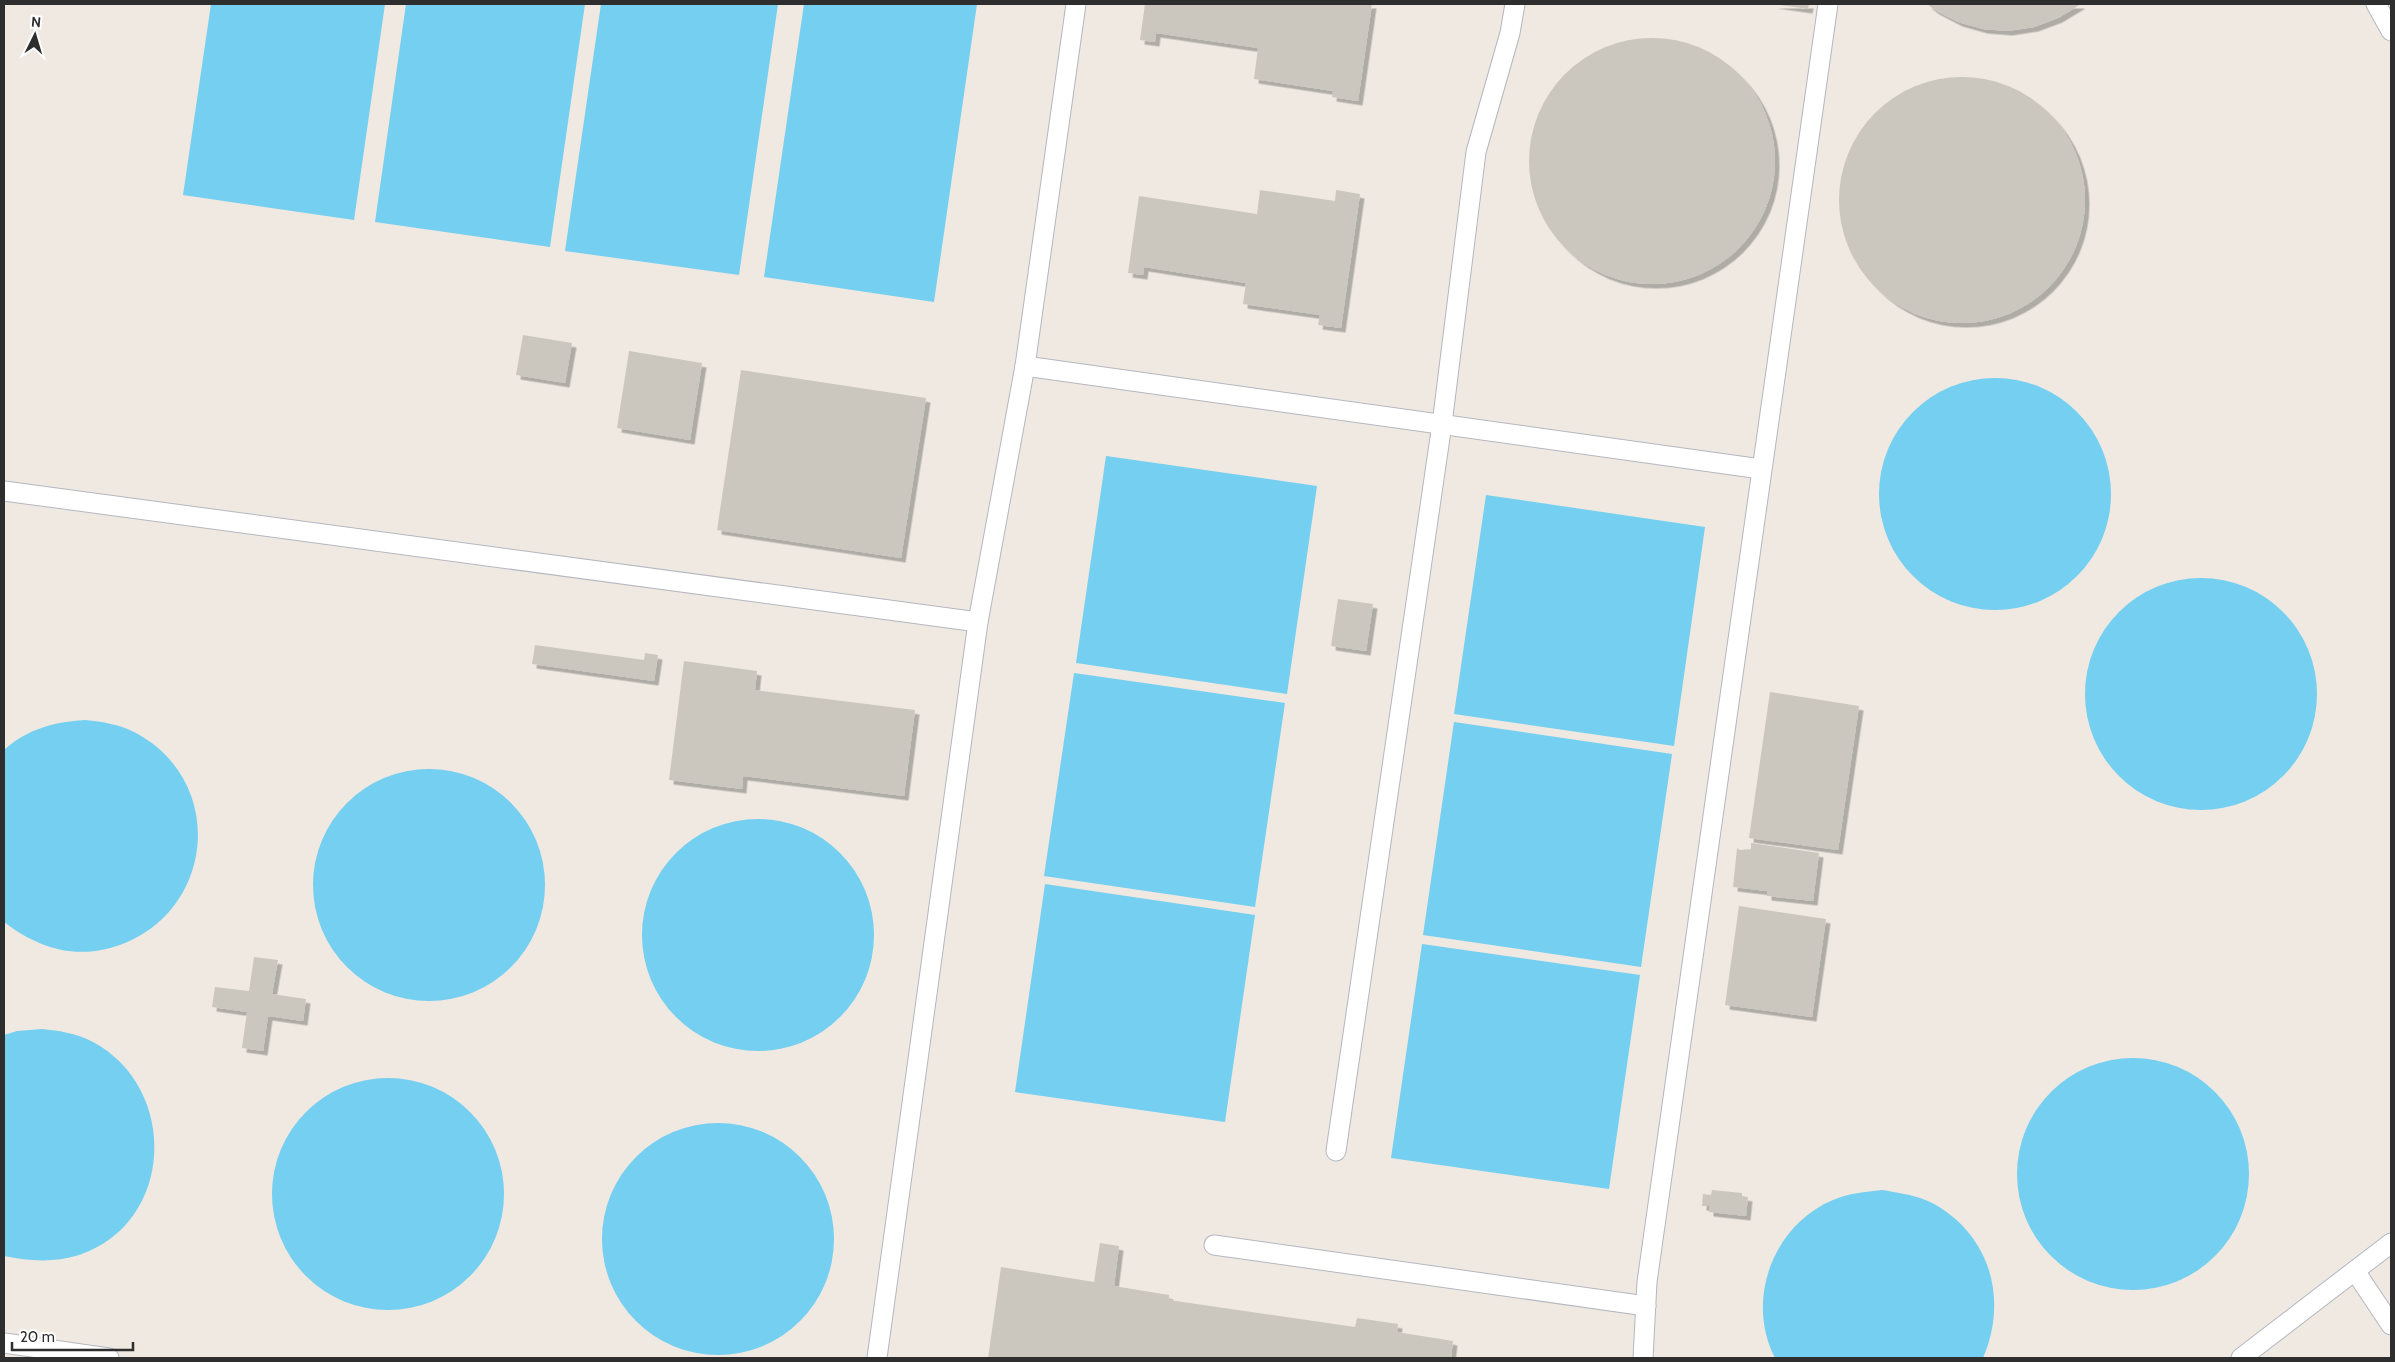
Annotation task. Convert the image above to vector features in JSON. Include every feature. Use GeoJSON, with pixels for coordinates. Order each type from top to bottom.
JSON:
{"type":"FeatureCollection","features":[{"type":"Feature","properties":{"kind":"lane"},"geometry":{"type":"LineString","coordinates":[[877,1358],[978,622],[1025,366],[1076,4]]}},
{"type":"Feature","properties":{"kind":"lane"},"geometry":{"type":"LineString","coordinates":[[1336,1151],[1442,424],[1476,152],[1510,33],[1515,4]]}},
{"type":"Feature","properties":{"kind":"lane"},"geometry":{"type":"LineString","coordinates":[[1643,1358],[1647,1282],[1828,4]]}},
{"type":"Feature","properties":{"kind":"lane"},"geometry":{"type":"LineString","coordinates":[[2376,4],[2391,31]]}},
{"type":"Feature","properties":{"kind":"lane"},"geometry":{"type":"LineString","coordinates":[[1025,366],[1761,469]]}},
{"type":"Feature","properties":{"kind":"lane"},"geometry":{"type":"LineString","coordinates":[[4,492],[978,622]]}},
{"type":"Feature","properties":{"kind":"lane"},"geometry":{"type":"LineString","coordinates":[[2241,1358],[2391,1243]]}},
{"type":"Feature","properties":{"kind":"lane"},"geometry":{"type":"LineString","coordinates":[[1214,1245],[1646,1306]]}},
{"type":"Feature","properties":{"kind":"lane"},"geometry":{"type":"LineString","coordinates":[[2355,1271],[2391,1325]]}},
{"type":"Feature","properties":{"kind":"lane"},"geometry":{"type":"LineString","coordinates":[[4,1343],[109,1358]]}},
{"type":"Feature","properties":{"kind":"water"},"geometry":{"type":"Polygon","coordinates":[[[211,4],[385,4],[354,220],[183,195],[211,4]]]}},
{"type":"Feature","properties":{"kind":"water"},"geometry":{"type":"Polygon","coordinates":[[[406,4],[585,4],[550,247],[375,222],[406,4]]]}},
{"type":"Feature","properties":{"kind":"water"},"geometry":{"type":"Polygon","coordinates":[[[601,4],[778,4],[739,275],[565,251],[601,4]]]}},
{"type":"Feature","properties":{"kind":"water"},"geometry":{"type":"Polygon","coordinates":[[[804,4],[977,4],[934,302],[764,277],[804,4]]]}},
{"type":"Feature","properties":{"kind":"water"},"geometry":{"type":"Polygon","coordinates":[[[1984,378],[2006,378],[2029,383],[2050,392],[2069,404],[2085,420],[2097,439],[2106,460],[2111,483],[2109,517],[2097,549],[2085,568],[2069,584],[2050,596],[2029,605],[2006,610],[1984,610],[1961,605],[1940,596],[1921,584],[1905,568],[1893,549],[1884,528],[1879,505],[1879,483],[1884,460],[1893,439],[1905,420],[1921,404],[1940,392],[1961,383],[1984,378]]]}},
{"type":"Feature","properties":{"kind":"water"},"geometry":{"type":"Polygon","coordinates":[[[1106,456],[1317,486],[1287,694],[1076,663],[1106,456]]]}},
{"type":"Feature","properties":{"kind":"water"},"geometry":{"type":"Polygon","coordinates":[[[1486,495],[1705,527],[1674,746],[1454,714],[1486,495]]]}},
{"type":"Feature","properties":{"kind":"water"},"geometry":{"type":"Polygon","coordinates":[[[2190,578],[2212,578],[2235,583],[2256,592],[2275,604],[2291,620],[2303,639],[2312,660],[2317,683],[2315,717],[2303,749],[2291,768],[2275,784],[2256,796],[2235,805],[2212,810],[2190,810],[2167,805],[2146,796],[2127,784],[2111,768],[2099,749],[2090,728],[2085,705],[2085,683],[2090,660],[2099,639],[2111,620],[2127,604],[2146,592],[2167,583],[2190,578]]]}},
{"type":"Feature","properties":{"kind":"water"},"geometry":{"type":"Polygon","coordinates":[[[1074,673],[1285,703],[1255,907],[1044,876],[1074,673]]]}},
{"type":"Feature","properties":{"kind":"water"},"geometry":{"type":"Polygon","coordinates":[[[85,720],[124,727],[136,733],[167,756],[187,785],[197,818],[197,851],[187,883],[169,912],[142,935],[106,949],[78,952],[52,948],[39,943],[4,922],[4,750],[22,737],[42,728],[85,720]]]}},
{"type":"Feature","properties":{"kind":"water"},"geometry":{"type":"Polygon","coordinates":[[[1454,722],[1672,754],[1641,967],[1423,935],[1454,722]]]}},
{"type":"Feature","properties":{"kind":"water"},"geometry":{"type":"Polygon","coordinates":[[[418,769],[440,769],[463,774],[484,783],[503,795],[519,811],[531,830],[540,851],[545,874],[543,908],[531,940],[519,959],[503,975],[484,987],[463,996],[440,1001],[418,1001],[395,996],[374,987],[355,975],[339,959],[327,940],[318,919],[313,896],[313,874],[318,851],[327,830],[339,811],[355,795],[374,783],[395,774],[418,769]]]}},
{"type":"Feature","properties":{"kind":"water"},"geometry":{"type":"Polygon","coordinates":[[[758,819],[781,821],[813,833],[832,845],[848,861],[860,880],[869,901],[874,935],[872,958],[860,990],[848,1009],[832,1025],[813,1037],[792,1046],[758,1051],[735,1049],[703,1037],[684,1025],[668,1009],[656,990],[647,969],[642,935],[644,912],[656,880],[668,861],[684,845],[703,833],[724,824],[758,819]]]}},
{"type":"Feature","properties":{"kind":"water"},"geometry":{"type":"Polygon","coordinates":[[[1045,884],[1255,915],[1225,1122],[1015,1092],[1045,884]]]}},
{"type":"Feature","properties":{"kind":"water"},"geometry":{"type":"Polygon","coordinates":[[[1422,944],[1640,975],[1609,1189],[1391,1158],[1422,944]]]}},
{"type":"Feature","properties":{"kind":"water"},"geometry":{"type":"Polygon","coordinates":[[[42,1029],[81,1036],[93,1042],[121,1063],[141,1090],[152,1121],[154,1154],[148,1186],[134,1215],[111,1239],[69,1258],[41,1260],[4,1256],[4,1035],[17,1031],[42,1029]]]}},
{"type":"Feature","properties":{"kind":"water"},"geometry":{"type":"Polygon","coordinates":[[[2133,1058],[2156,1060],[2188,1072],[2207,1084],[2223,1100],[2235,1119],[2244,1140],[2249,1174],[2247,1197],[2235,1229],[2223,1248],[2207,1264],[2188,1276],[2167,1285],[2133,1290],[2110,1288],[2078,1276],[2059,1264],[2043,1248],[2031,1229],[2022,1208],[2017,1174],[2019,1151],[2031,1119],[2043,1100],[2059,1084],[2078,1072],[2099,1063],[2133,1058]]]}},
{"type":"Feature","properties":{"kind":"water"},"geometry":{"type":"Polygon","coordinates":[[[388,1078],[411,1080],[443,1092],[462,1104],[478,1120],[490,1139],[499,1160],[504,1194],[502,1217],[490,1249],[478,1268],[462,1284],[443,1296],[422,1305],[388,1310],[365,1308],[333,1296],[314,1284],[298,1268],[286,1249],[277,1228],[272,1194],[274,1171],[286,1139],[298,1120],[314,1104],[333,1092],[354,1083],[388,1078]]]}},
{"type":"Feature","properties":{"kind":"water"},"geometry":{"type":"Polygon","coordinates":[[[718,1123],[741,1125],[773,1137],[792,1149],[808,1165],[820,1184],[829,1205],[834,1239],[832,1262],[820,1294],[808,1313],[792,1329],[773,1341],[752,1350],[718,1355],[695,1353],[663,1341],[644,1329],[628,1313],[616,1294],[607,1273],[602,1239],[604,1216],[616,1184],[628,1165],[644,1149],[663,1137],[684,1128],[718,1123]]]}},
{"type":"Feature","properties":{"kind":"water"},"geometry":{"type":"Polygon","coordinates":[[[1882,1190],[1915,1196],[1934,1204],[1953,1217],[1969,1233],[1981,1251],[1989,1271],[1994,1292],[1994,1314],[1983,1358],[1775,1358],[1766,1336],[1763,1312],[1764,1289],[1770,1267],[1780,1246],[1794,1227],[1812,1212],[1833,1200],[1851,1194],[1882,1190]]]}},
{"type":"Feature","properties":{"kind":"building"},"geometry":{"type":"Polygon","coordinates":[[[1145,4],[1372,4],[1358,101],[1332,97],[1333,91],[1254,79],[1258,48],[1156,33],[1155,42],[1140,40],[1145,4]]]}},
{"type":"Feature","properties":{"kind":"building"},"geometry":{"type":"Polygon","coordinates":[[[1773,4],[1809,4],[1808,9],[1773,4]]]}},
{"type":"Feature","properties":{"kind":"building"},"geometry":{"type":"Polygon","coordinates":[[[1927,4],[2081,4],[2058,18],[2034,27],[2008,31],[1983,29],[1958,22],[1927,4]]]}},
{"type":"Feature","properties":{"kind":"building"},"geometry":{"type":"Polygon","coordinates":[[[1640,38],[1664,38],[1688,43],[1710,52],[1739,74],[1761,103],[1766,114],[1773,137],[1775,161],[1773,185],[1766,208],[1761,219],[1739,248],[1710,270],[1688,279],[1664,284],[1640,284],[1616,279],[1594,270],[1574,256],[1557,239],[1543,219],[1534,197],[1529,173],[1529,149],[1534,125],[1543,103],[1557,83],[1574,66],[1594,52],[1616,43],[1640,38]]]}},
{"type":"Feature","properties":{"kind":"building"},"geometry":{"type":"Polygon","coordinates":[[[1950,77],[1974,77],[1998,82],[2020,91],[2049,113],[2071,142],[2076,153],[2083,176],[2085,200],[2083,224],[2076,247],[2071,258],[2049,287],[2020,309],[1998,318],[1974,323],[1950,323],[1926,318],[1904,309],[1884,295],[1867,278],[1853,258],[1844,236],[1839,212],[1839,188],[1844,164],[1853,142],[1867,122],[1884,105],[1904,91],[1926,82],[1950,77]]]}},
{"type":"Feature","properties":{"kind":"building"},"geometry":{"type":"Polygon","coordinates":[[[1260,190],[1335,201],[1336,190],[1360,194],[1341,328],[1318,325],[1320,315],[1243,304],[1246,283],[1144,267],[1143,275],[1128,273],[1139,196],[1257,214],[1260,190]]]}},
{"type":"Feature","properties":{"kind":"building"},"geometry":{"type":"Polygon","coordinates":[[[523,335],[572,343],[565,383],[516,375],[523,335]]]}},
{"type":"Feature","properties":{"kind":"building"},"geometry":{"type":"Polygon","coordinates":[[[629,351],[702,363],[690,440],[617,428],[629,351]]]}},
{"type":"Feature","properties":{"kind":"building"},"geometry":{"type":"Polygon","coordinates":[[[741,370],[926,398],[901,558],[717,530],[741,370]]]}},
{"type":"Feature","properties":{"kind":"building"},"geometry":{"type":"Polygon","coordinates":[[[1338,599],[1373,604],[1366,651],[1331,646],[1338,599]]]}},
{"type":"Feature","properties":{"kind":"building"},"geometry":{"type":"Polygon","coordinates":[[[535,645],[644,660],[645,653],[658,655],[654,681],[532,664],[535,645]]]}},
{"type":"Feature","properties":{"kind":"building"},"geometry":{"type":"Polygon","coordinates":[[[684,661],[757,671],[755,690],[915,710],[904,796],[743,776],[742,789],[669,780],[684,661]]]}},
{"type":"Feature","properties":{"kind":"building"},"geometry":{"type":"Polygon","coordinates":[[[1770,692],[1859,706],[1838,850],[1749,838],[1770,692]]]}},
{"type":"Feature","properties":{"kind":"building"},"geometry":{"type":"Polygon","coordinates":[[[1751,843],[1819,853],[1813,901],[1767,896],[1767,891],[1733,887],[1737,848],[1740,850],[1751,849],[1751,843]]]}},
{"type":"Feature","properties":{"kind":"building"},"geometry":{"type":"Polygon","coordinates":[[[1739,906],[1826,919],[1812,1017],[1725,1005],[1739,906]]]}},
{"type":"Feature","properties":{"kind":"building"},"geometry":{"type":"Polygon","coordinates":[[[254,957],[278,960],[272,994],[306,999],[303,1021],[268,1016],[263,1051],[242,1048],[247,1012],[212,1007],[215,987],[249,991],[254,957]]]}},
{"type":"Feature","properties":{"kind":"building"},"geometry":{"type":"Polygon","coordinates":[[[1712,1190],[1742,1193],[1742,1196],[1748,1197],[1746,1216],[1709,1212],[1709,1206],[1702,1206],[1703,1194],[1711,1195],[1712,1190]]]}},
{"type":"Feature","properties":{"kind":"building"},"geometry":{"type":"Polygon","coordinates":[[[1100,1243],[1119,1246],[1114,1286],[1169,1295],[1169,1300],[1355,1327],[1357,1318],[1398,1324],[1397,1332],[1453,1341],[1451,1358],[988,1358],[1001,1267],[1094,1282],[1100,1243]]]}}]}
